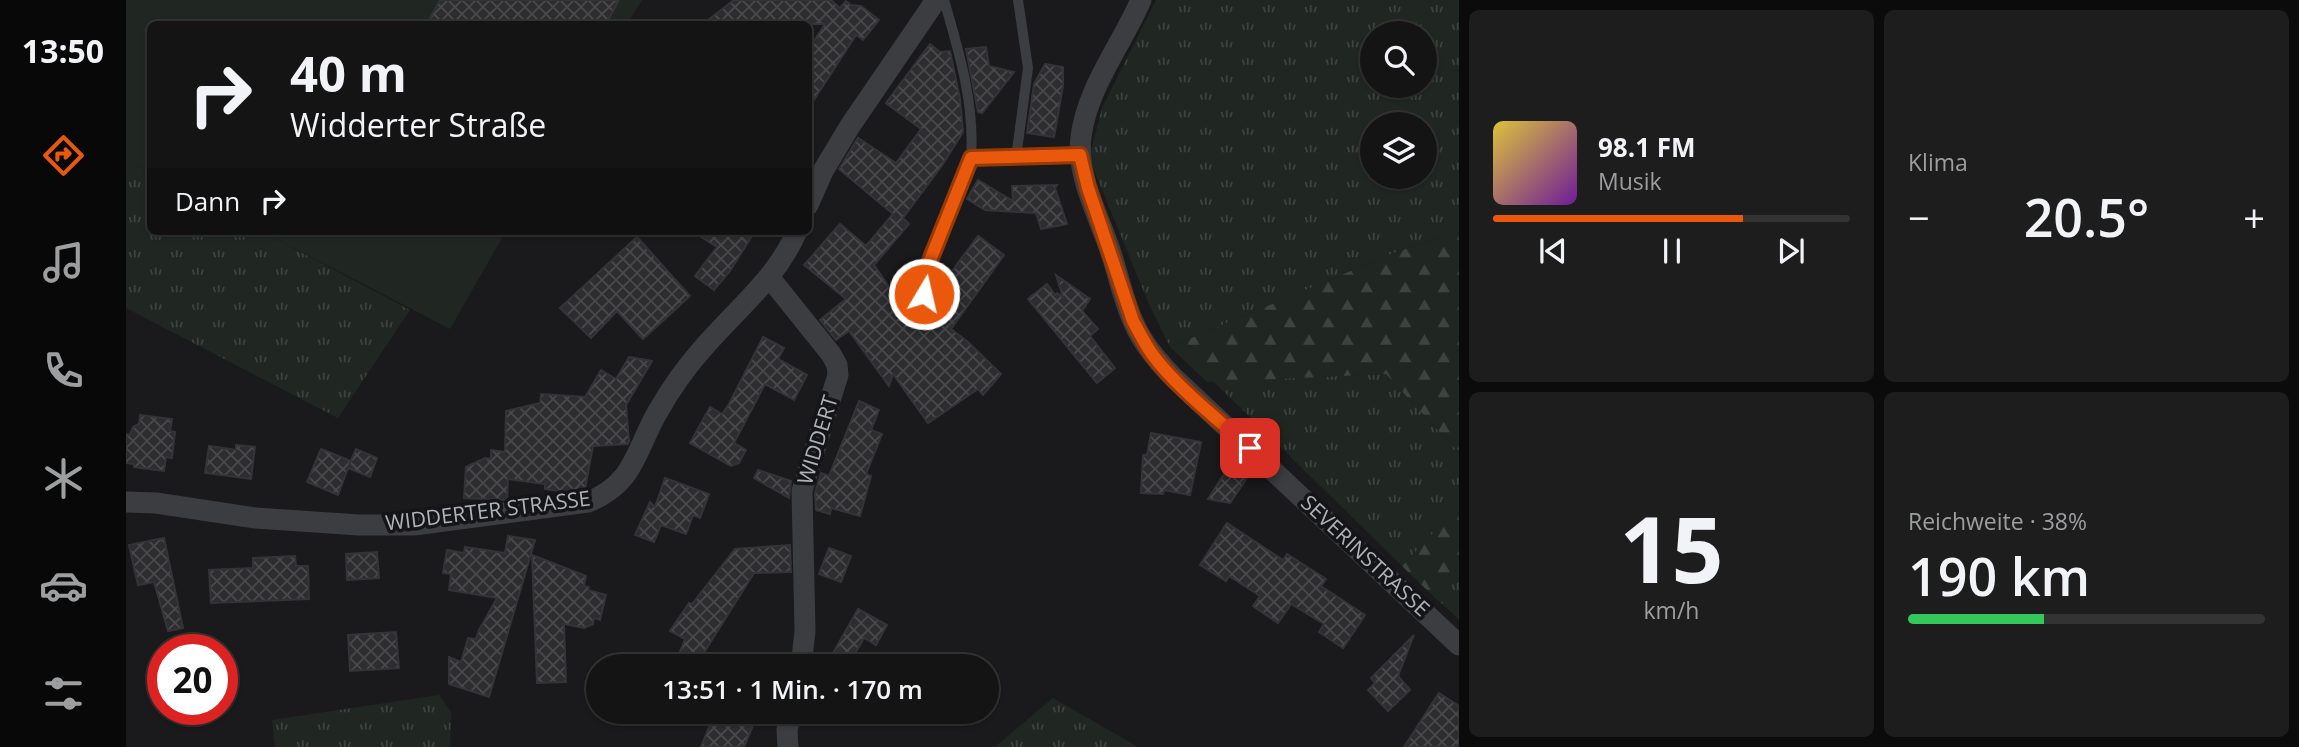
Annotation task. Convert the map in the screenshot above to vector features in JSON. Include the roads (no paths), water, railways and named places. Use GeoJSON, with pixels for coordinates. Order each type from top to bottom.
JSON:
{"type":"FeatureCollection","features":[{"type":"Feature","properties":{"kind":"street"},"geometry":{"type":"LineString","coordinates":[[812,196],[850,125],[936,0]]}},
{"type":"Feature","properties":{"kind":"street","name":"SEVERINSTRASSE"},"geometry":{"type":"LineString","coordinates":[[1141,0],[1097,87],[1086,115],[1080,155],[1088,188],[1133,321],[1152,354],[1173,377],[1459,645]]}},
{"type":"Feature","properties":{"kind":"street","name":"WIDDERTER STRASSE"},"geometry":{"type":"LineString","coordinates":[[126,502],[156,503],[268,519],[359,525],[414,525],[588,502],[611,491],[628,474],[657,412],[685,370],[770,278],[795,235]]}},
{"type":"Feature","properties":{"kind":"street","name":"WIDDERT"},"geometry":{"type":"LineString","coordinates":[[770,278],[831,355],[837,365],[838,376],[802,491],[805,631],[802,654]]}},
{"type":"Feature","properties":{"kind":"street"},"geometry":{"type":"LineString","coordinates":[[788,724],[788,747]]}},
{"type":"Feature","properties":{"kind":"lane"},"geometry":{"type":"LineString","coordinates":[[930,302],[924,294],[927,268],[971,158],[971,114],[959,52],[944,0]]}},
{"type":"Feature","properties":{"kind":"lane"},"geometry":{"type":"LineString","coordinates":[[1016,158],[1028,68],[1018,0]]}},
{"type":"Feature","properties":{"kind":"lane"},"geometry":{"type":"LineString","coordinates":[[971,158],[1080,155]]}}]}
